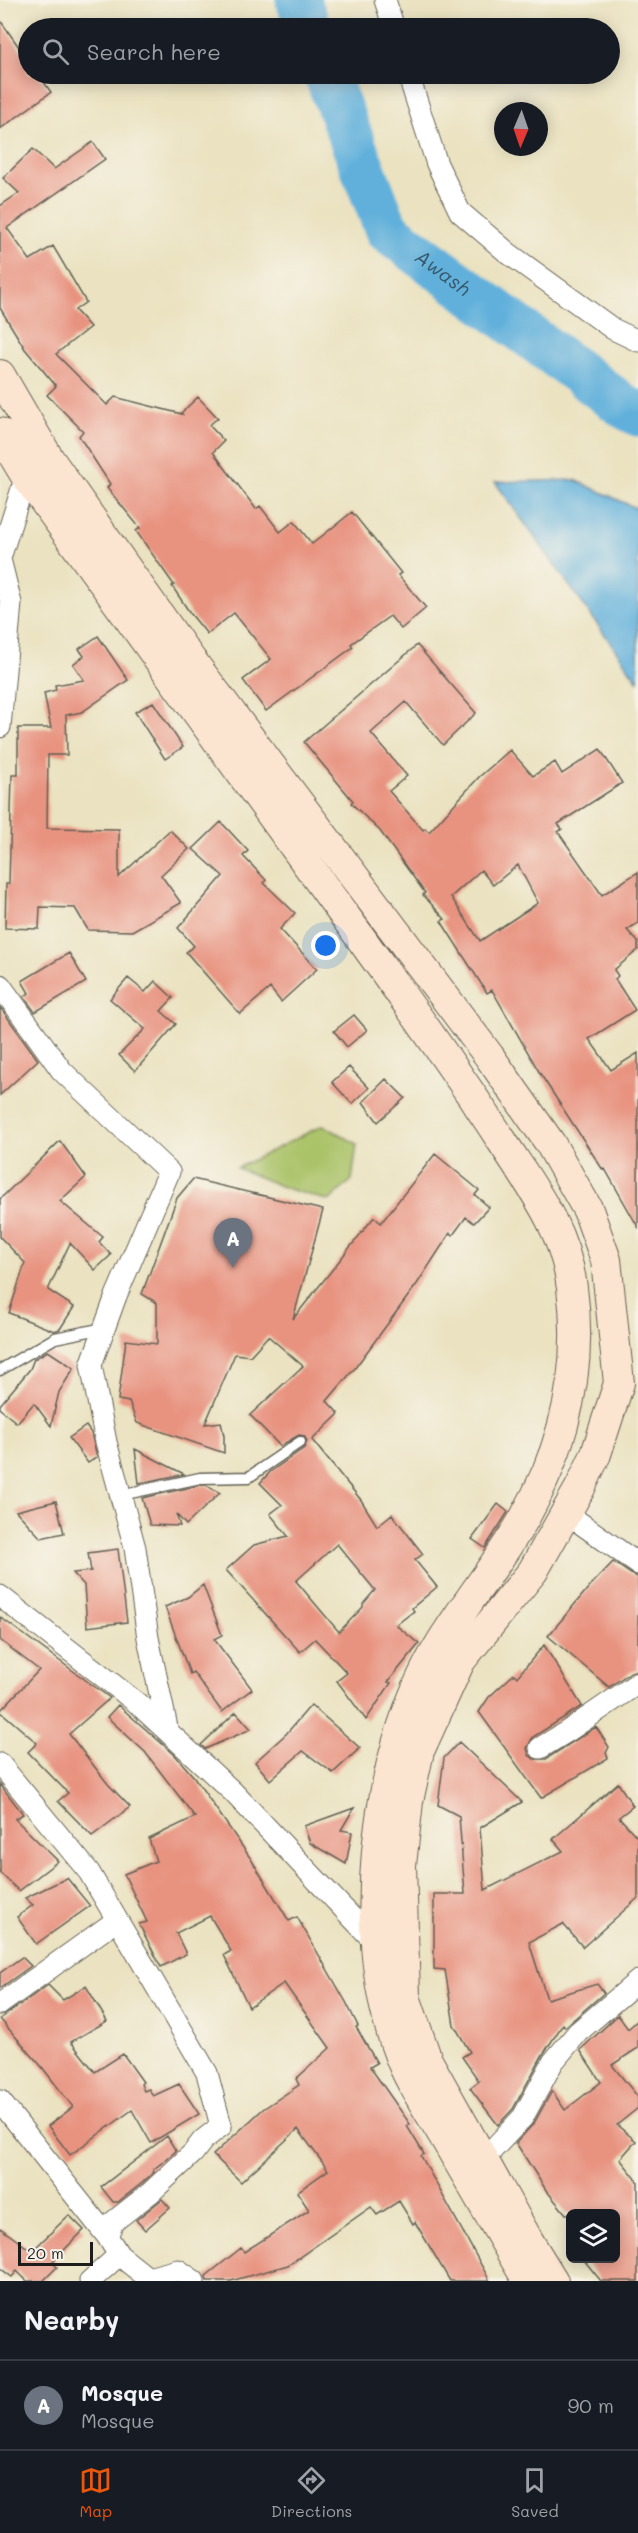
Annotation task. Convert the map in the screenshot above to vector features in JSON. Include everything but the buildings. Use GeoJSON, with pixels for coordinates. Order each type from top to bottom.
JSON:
{"type":"FeatureCollection","features":[{"type":"Feature","properties":{"kind":"main road"},"geometry":{"type":"LineString","coordinates":[[0,375],[38,468],[461,1077],[556,1225],[572,1285],[575,1333],[572,1395],[552,1463],[523,1520],[436,1650],[413,1697],[399,1734],[383,1791],[375,1868],[376,1943],[382,2001],[520,2247],[554,2281]]}},
{"type":"Feature","properties":{"kind":"main road"},"geometry":{"type":"LineString","coordinates":[[0,433],[38,468],[188,656],[489,1056],[550,1143],[588,1210],[606,1260],[628,1382],[567,1513],[533,1571],[460,1661],[419,1751],[408,1801],[401,1865],[405,1997],[415,2063],[482,2161],[520,2247],[528,2281]]}},
{"type":"Feature","properties":{"kind":"main road"},"geometry":{"type":"LineString","coordinates":[[461,1077],[489,1056]]}},
{"type":"Feature","properties":{"kind":"street"},"geometry":{"type":"LineString","coordinates":[[385,0],[391,18]]}},
{"type":"Feature","properties":{"kind":"street"},"geometry":{"type":"LineString","coordinates":[[411,84],[437,164],[460,212],[508,253],[613,329],[638,340]]}},
{"type":"Feature","properties":{"kind":"street"},"geometry":{"type":"LineString","coordinates":[[0,727],[11,603],[0,558],[38,468]]}},
{"type":"Feature","properties":{"kind":"street"},"geometry":{"type":"LineString","coordinates":[[2,992],[62,1071],[169,1172],[104,1328],[91,1365],[106,1442],[135,1548],[148,1638],[168,1731]]}},
{"type":"Feature","properties":{"kind":"street"},"geometry":{"type":"LineString","coordinates":[[567,1513],[638,1564]]}},
{"type":"Feature","properties":{"kind":"street"},"geometry":{"type":"LineString","coordinates":[[0,1596],[137,1703],[168,1731],[233,1792],[376,1943]]}},
{"type":"Feature","properties":{"kind":"street"},"geometry":{"type":"LineString","coordinates":[[540,1748],[638,1683]]}},
{"type":"Feature","properties":{"kind":"street"},"geometry":{"type":"LineString","coordinates":[[0,1764],[89,1872],[207,2073],[221,2126],[203,2140],[193,2153],[150,2193],[113,2222],[107,2236]]}},
{"type":"Feature","properties":{"kind":"street"},"geometry":{"type":"LineString","coordinates":[[0,2004],[117,1920]]}},
{"type":"Feature","properties":{"kind":"street"},"geometry":{"type":"LineString","coordinates":[[482,2161],[523,2118],[554,2062],[578,2032],[635,1974]]}},
{"type":"Feature","properties":{"kind":"street"},"geometry":{"type":"LineString","coordinates":[[0,2101],[107,2236],[119,2255],[148,2278],[178,2270],[194,2281]]}},
{"type":"Feature","properties":{"kind":"street"},"geometry":{"type":"LineString","coordinates":[[90,2281],[119,2255]]}},
{"type":"Feature","properties":{"kind":"lane"},"geometry":{"type":"LineString","coordinates":[[0,1370],[55,1338],[104,1328]]}},
{"type":"Feature","properties":{"kind":"lane"},"geometry":{"type":"LineString","coordinates":[[121,1495],[200,1478],[249,1477],[300,1442]]}},
{"type":"Feature","properties":{"kind":"green space"},"geometry":{"type":"Polygon","coordinates":[[[323,1125],[357,1144],[352,1180],[329,1201],[288,1189],[237,1168],[323,1125]]]}},
{"type":"Feature","properties":{"kind":"water"},"geometry":{"type":"Polygon","coordinates":[[[575,480],[638,509],[638,681],[495,482],[575,480]]]}},
{"type":"Feature","properties":{"kind":"waterway","name":"Awash"},"geometry":{"type":"LineString","coordinates":[[298,0],[305,18]]}},
{"type":"Feature","properties":{"kind":"waterway","name":"Awash"},"geometry":{"type":"LineString","coordinates":[[330,84],[387,230],[625,407],[638,414]]}},
{"type":"Feature","properties":{"kind":"place","name":"Mosque"},"geometry":{"type":"Point","coordinates":[233,1268]}}]}
